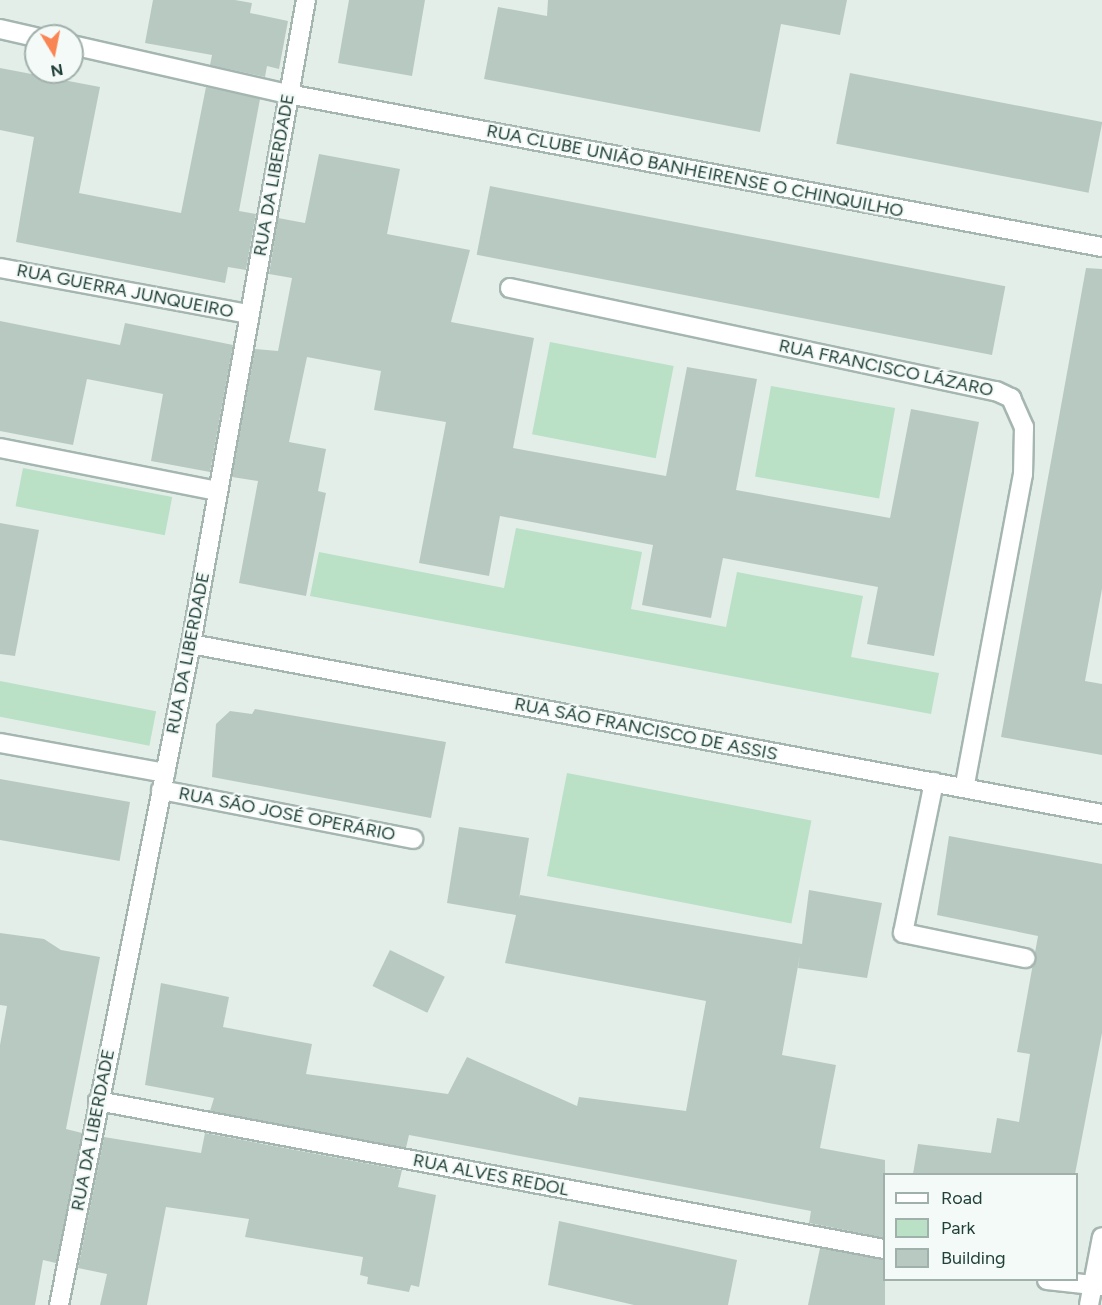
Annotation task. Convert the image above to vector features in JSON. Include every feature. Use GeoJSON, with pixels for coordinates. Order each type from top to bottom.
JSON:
{"type":"FeatureCollection","features":[{"type":"Feature","properties":{"kind":"street","name":"RUA DA LIBERDADE"},"geometry":{"type":"LineString","coordinates":[[59,1305],[191,644],[306,0]]}},
{"type":"Feature","properties":{"kind":"street"},"geometry":{"type":"LineString","coordinates":[[0,29],[24,34]]}},
{"type":"Feature","properties":{"kind":"street","name":"RUA CLUBE UNIÃO BANHEIRENSE O CHINQUILHO"},"geometry":{"type":"LineString","coordinates":[[84,48],[288,94],[1102,247]]}},
{"type":"Feature","properties":{"kind":"street","name":"RUA GUERRA JUNQUEIRO"},"geometry":{"type":"LineString","coordinates":[[0,268],[249,314]]}},
{"type":"Feature","properties":{"kind":"street","name":"RUA FRANCISCO LÁZARO"},"geometry":{"type":"LineString","coordinates":[[510,288],[985,388],[1011,398],[1024,427],[1023,474],[964,788]]}},
{"type":"Feature","properties":{"kind":"street"},"geometry":{"type":"LineString","coordinates":[[0,448],[218,490]]}},
{"type":"Feature","properties":{"kind":"street","name":"RUA SÃO FRANCISCO DE ASSIS"},"geometry":{"type":"LineString","coordinates":[[191,644],[1102,814]]}},
{"type":"Feature","properties":{"kind":"street","name":"RUA SÃO JOSÉ OPERÁRIO"},"geometry":{"type":"LineString","coordinates":[[0,743],[413,839]]}},
{"type":"Feature","properties":{"kind":"street"},"geometry":{"type":"LineString","coordinates":[[934,782],[903,933],[1025,958]]}},
{"type":"Feature","properties":{"kind":"street","name":"RUA ALVES REDOL"},"geometry":{"type":"LineString","coordinates":[[98,1101],[883,1249]]}},
{"type":"Feature","properties":{"kind":"street"},"geometry":{"type":"LineString","coordinates":[[1051,1281],[1094,1293],[1102,1237]]}},
{"type":"Feature","properties":{"kind":"green space"},"geometry":{"type":"Polygon","coordinates":[[[550,342],[674,366],[656,458],[532,434],[550,342]]]}},
{"type":"Feature","properties":{"kind":"green space"},"geometry":{"type":"Polygon","coordinates":[[[771,386],[895,408],[879,498],[755,477],[771,386]]]}},
{"type":"Feature","properties":{"kind":"green space"},"geometry":{"type":"Polygon","coordinates":[[[23,468],[172,497],[165,535],[16,506],[23,468]]]}},
{"type":"Feature","properties":{"kind":"green space"},"geometry":{"type":"Polygon","coordinates":[[[516,528],[642,552],[631,609],[726,627],[737,572],[863,596],[851,657],[939,673],[931,714],[310,596],[319,552],[504,588],[516,528]]]}},
{"type":"Feature","properties":{"kind":"green space"},"geometry":{"type":"Polygon","coordinates":[[[0,681],[156,711],[149,746],[0,717],[0,681]]]}},
{"type":"Feature","properties":{"kind":"green space"},"geometry":{"type":"Polygon","coordinates":[[[567,773],[811,821],[791,924],[547,876],[567,773]]]}},
{"type":"Feature","properties":{"kind":"building"},"geometry":{"type":"Polygon","coordinates":[[[153,0],[235,0],[252,3],[250,13],[288,21],[279,69],[267,66],[265,77],[210,65],[212,55],[145,43],[153,0]]]}},
{"type":"Feature","properties":{"kind":"building"},"geometry":{"type":"Polygon","coordinates":[[[349,0],[425,0],[412,76],[338,63],[349,0]]]}},
{"type":"Feature","properties":{"kind":"building"},"geometry":{"type":"Polygon","coordinates":[[[548,0],[847,0],[840,35],[781,24],[760,132],[484,79],[498,7],[547,16],[548,0]]]}},
{"type":"Feature","properties":{"kind":"building"},"geometry":{"type":"Polygon","coordinates":[[[0,68],[24,73],[24,84],[84,84],[100,87],[79,193],[181,213],[206,87],[260,99],[239,211],[256,214],[246,270],[228,267],[225,283],[16,242],[34,137],[0,130],[0,68]]]}},
{"type":"Feature","properties":{"kind":"building"},"geometry":{"type":"Polygon","coordinates":[[[850,73],[1102,122],[1089,193],[836,144],[850,73]]]}},
{"type":"Feature","properties":{"kind":"building"},"geometry":{"type":"Polygon","coordinates":[[[319,154],[400,169],[387,234],[470,250],[451,322],[534,338],[513,448],[666,476],[687,367],[757,379],[736,490],[890,518],[911,409],[979,422],[934,656],[867,644],[878,587],[723,558],[711,618],[642,605],[653,545],[500,516],[489,576],[419,563],[446,422],[374,410],[381,371],[307,357],[289,442],[326,449],[318,491],[326,493],[306,596],[239,583],[258,481],[232,477],[255,349],[278,351],[292,278],[269,274],[278,218],[305,223],[319,154]]]}},
{"type":"Feature","properties":{"kind":"building"},"geometry":{"type":"Polygon","coordinates":[[[490,186],[1005,286],[992,355],[477,255],[490,186]]]}},
{"type":"Feature","properties":{"kind":"building"},"geometry":{"type":"Polygon","coordinates":[[[1086,268],[1102,269],[1102,589],[1085,681],[1102,684],[1102,755],[1001,737],[1086,268]]]}},
{"type":"Feature","properties":{"kind":"building"},"geometry":{"type":"Polygon","coordinates":[[[0,321],[120,345],[125,323],[233,345],[210,472],[151,461],[163,394],[87,379],[73,445],[0,431],[0,321]]]}},
{"type":"Feature","properties":{"kind":"building"},"geometry":{"type":"Polygon","coordinates":[[[0,523],[39,530],[15,656],[0,654],[0,523]]]}},
{"type":"Feature","properties":{"kind":"building"},"geometry":{"type":"Polygon","coordinates":[[[255,709],[446,742],[431,818],[212,777],[216,724],[230,711],[252,714],[255,709]]]}},
{"type":"Feature","properties":{"kind":"building"},"geometry":{"type":"Polygon","coordinates":[[[0,779],[130,802],[120,861],[0,840],[0,779]]]}},
{"type":"Feature","properties":{"kind":"building"},"geometry":{"type":"Polygon","coordinates":[[[459,827],[529,838],[519,899],[520,895],[802,944],[809,890],[882,903],[867,978],[798,968],[800,955],[782,1055],[836,1065],[820,1148],[885,1160],[883,1238],[809,1223],[811,1211],[409,1135],[406,1148],[210,1111],[214,1098],[145,1085],[161,983],[229,997],[223,1027],[312,1044],[306,1074],[448,1094],[467,1057],[577,1106],[579,1097],[686,1111],[706,1001],[505,963],[516,915],[447,903],[459,827]]]}},
{"type":"Feature","properties":{"kind":"building"},"geometry":{"type":"Polygon","coordinates":[[[949,836],[1102,864],[1102,1033],[1075,1173],[913,1173],[918,1144],[991,1153],[997,1118],[1019,1122],[1030,1054],[1017,1052],[1038,936],[937,915],[949,836]]]}},
{"type":"Feature","properties":{"kind":"building"},"geometry":{"type":"Polygon","coordinates":[[[0,933],[44,939],[61,950],[100,957],[66,1129],[82,1133],[56,1263],[43,1260],[35,1305],[0,1305],[0,1045],[7,1006],[0,1005],[0,933]]]}},
{"type":"Feature","properties":{"kind":"building"},"geometry":{"type":"Polygon","coordinates":[[[390,950],[445,977],[427,1013],[372,986],[390,950]]]}},
{"type":"Feature","properties":{"kind":"building"},"geometry":{"type":"Polygon","coordinates":[[[205,1133],[402,1170],[398,1187],[436,1195],[419,1287],[411,1285],[409,1292],[367,1284],[368,1277],[360,1275],[363,1257],[245,1237],[249,1219],[166,1207],[147,1305],[100,1305],[107,1274],[78,1268],[104,1137],[201,1153],[205,1133]]]}},
{"type":"Feature","properties":{"kind":"building"},"geometry":{"type":"Polygon","coordinates":[[[559,1221],[737,1260],[728,1305],[634,1305],[548,1285],[559,1221]]]}},
{"type":"Feature","properties":{"kind":"building"},"geometry":{"type":"Polygon","coordinates":[[[820,1248],[883,1260],[885,1305],[808,1305],[820,1248]]]}}]}
